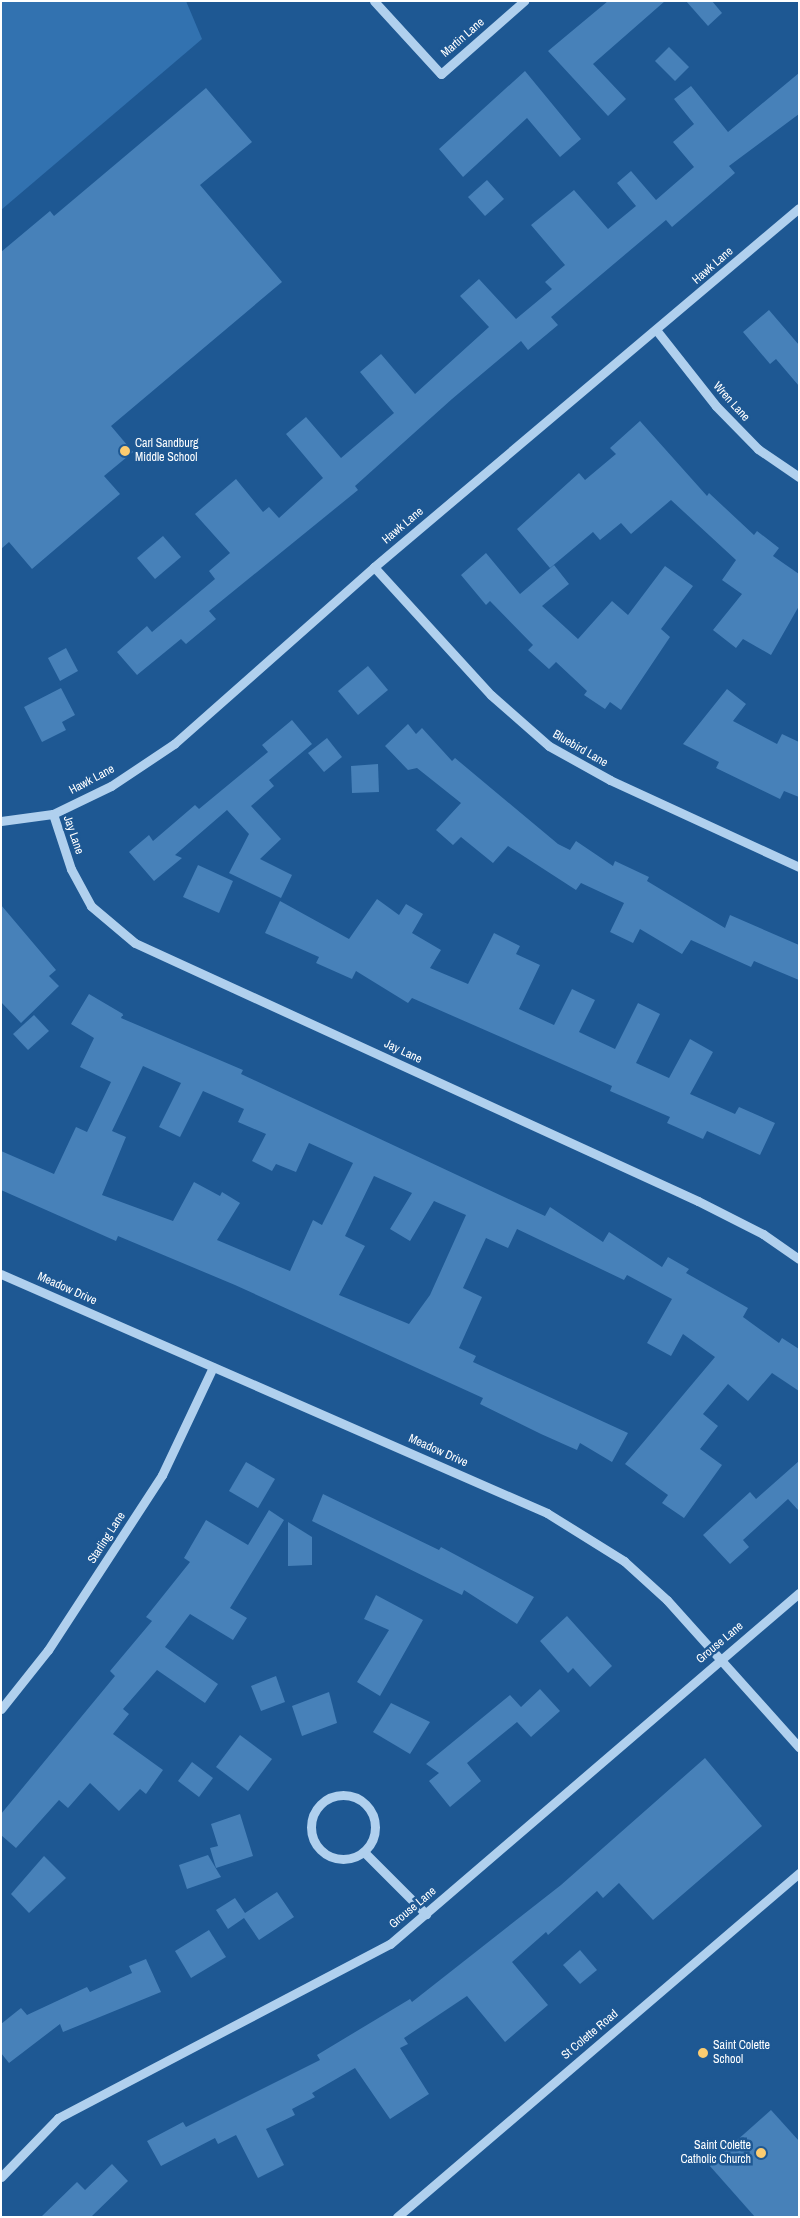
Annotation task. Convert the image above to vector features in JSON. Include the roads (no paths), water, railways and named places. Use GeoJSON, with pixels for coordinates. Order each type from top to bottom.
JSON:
{"type":"FeatureCollection","features":[{"type":"Feature","properties":{"kind":"street","name":"Martin Lane"},"geometry":{"type":"LineString","coordinates":[[374,1],[441,74],[524,1]]}},
{"type":"Feature","properties":{"kind":"street","name":"Hawk Lane"},"geometry":{"type":"LineString","coordinates":[[1,821],[53,814],[111,786],[174,744],[374,567],[657,331],[799,208]]}},
{"type":"Feature","properties":{"kind":"street","name":"Wren Lane"},"geometry":{"type":"LineString","coordinates":[[657,331],[722,412],[758,449],[799,476]]}},
{"type":"Feature","properties":{"kind":"street","name":"Bluebird Lane"},"geometry":{"type":"LineString","coordinates":[[374,567],[490,696],[549,746],[610,780],[799,866]]}},
{"type":"Feature","properties":{"kind":"street","name":"Jay Lane"},"geometry":{"type":"LineString","coordinates":[[53,814],[71,869],[91,906],[136,943],[698,1201],[799,1259]]}},
{"type":"Feature","properties":{"kind":"street","name":"Meadow Drive"},"geometry":{"type":"LineString","coordinates":[[1,1274],[547,1513],[624,1560],[667,1600],[799,1747]]}},
{"type":"Feature","properties":{"kind":"street","name":"Starling Lane"},"geometry":{"type":"LineString","coordinates":[[1,1709],[48,1650],[162,1475],[213,1367]]}},
{"type":"Feature","properties":{"kind":"street","name":"Grouse Lane"},"geometry":{"type":"LineString","coordinates":[[1,2177],[58,2118],[330,1978],[390,1944],[799,1593]]}},
{"type":"Feature","properties":{"kind":"street"},"geometry":{"type":"LineString","coordinates":[[346,1794],[366,1803],[375,1822],[364,1852],[334,1858],[317,1846],[310,1826],[326,1799],[346,1794]]}},
{"type":"Feature","properties":{"kind":"street"},"geometry":{"type":"LineString","coordinates":[[364,1852],[426,1914]]}},
{"type":"Feature","properties":{"kind":"street","name":"St Colette Road"},"geometry":{"type":"LineString","coordinates":[[397,2217],[799,1873]]}},
{"type":"Feature","properties":{"kind":"place","name":"Carl Sandburg Middle School"},"geometry":{"type":"Point","coordinates":[125,451]}},
{"type":"Feature","properties":{"kind":"place","name":"Saint Colette School"},"geometry":{"type":"Point","coordinates":[703,2053]}},
{"type":"Feature","properties":{"kind":"place","name":"Saint Colette Catholic Church"},"geometry":{"type":"Point","coordinates":[761,2153]}}]}
